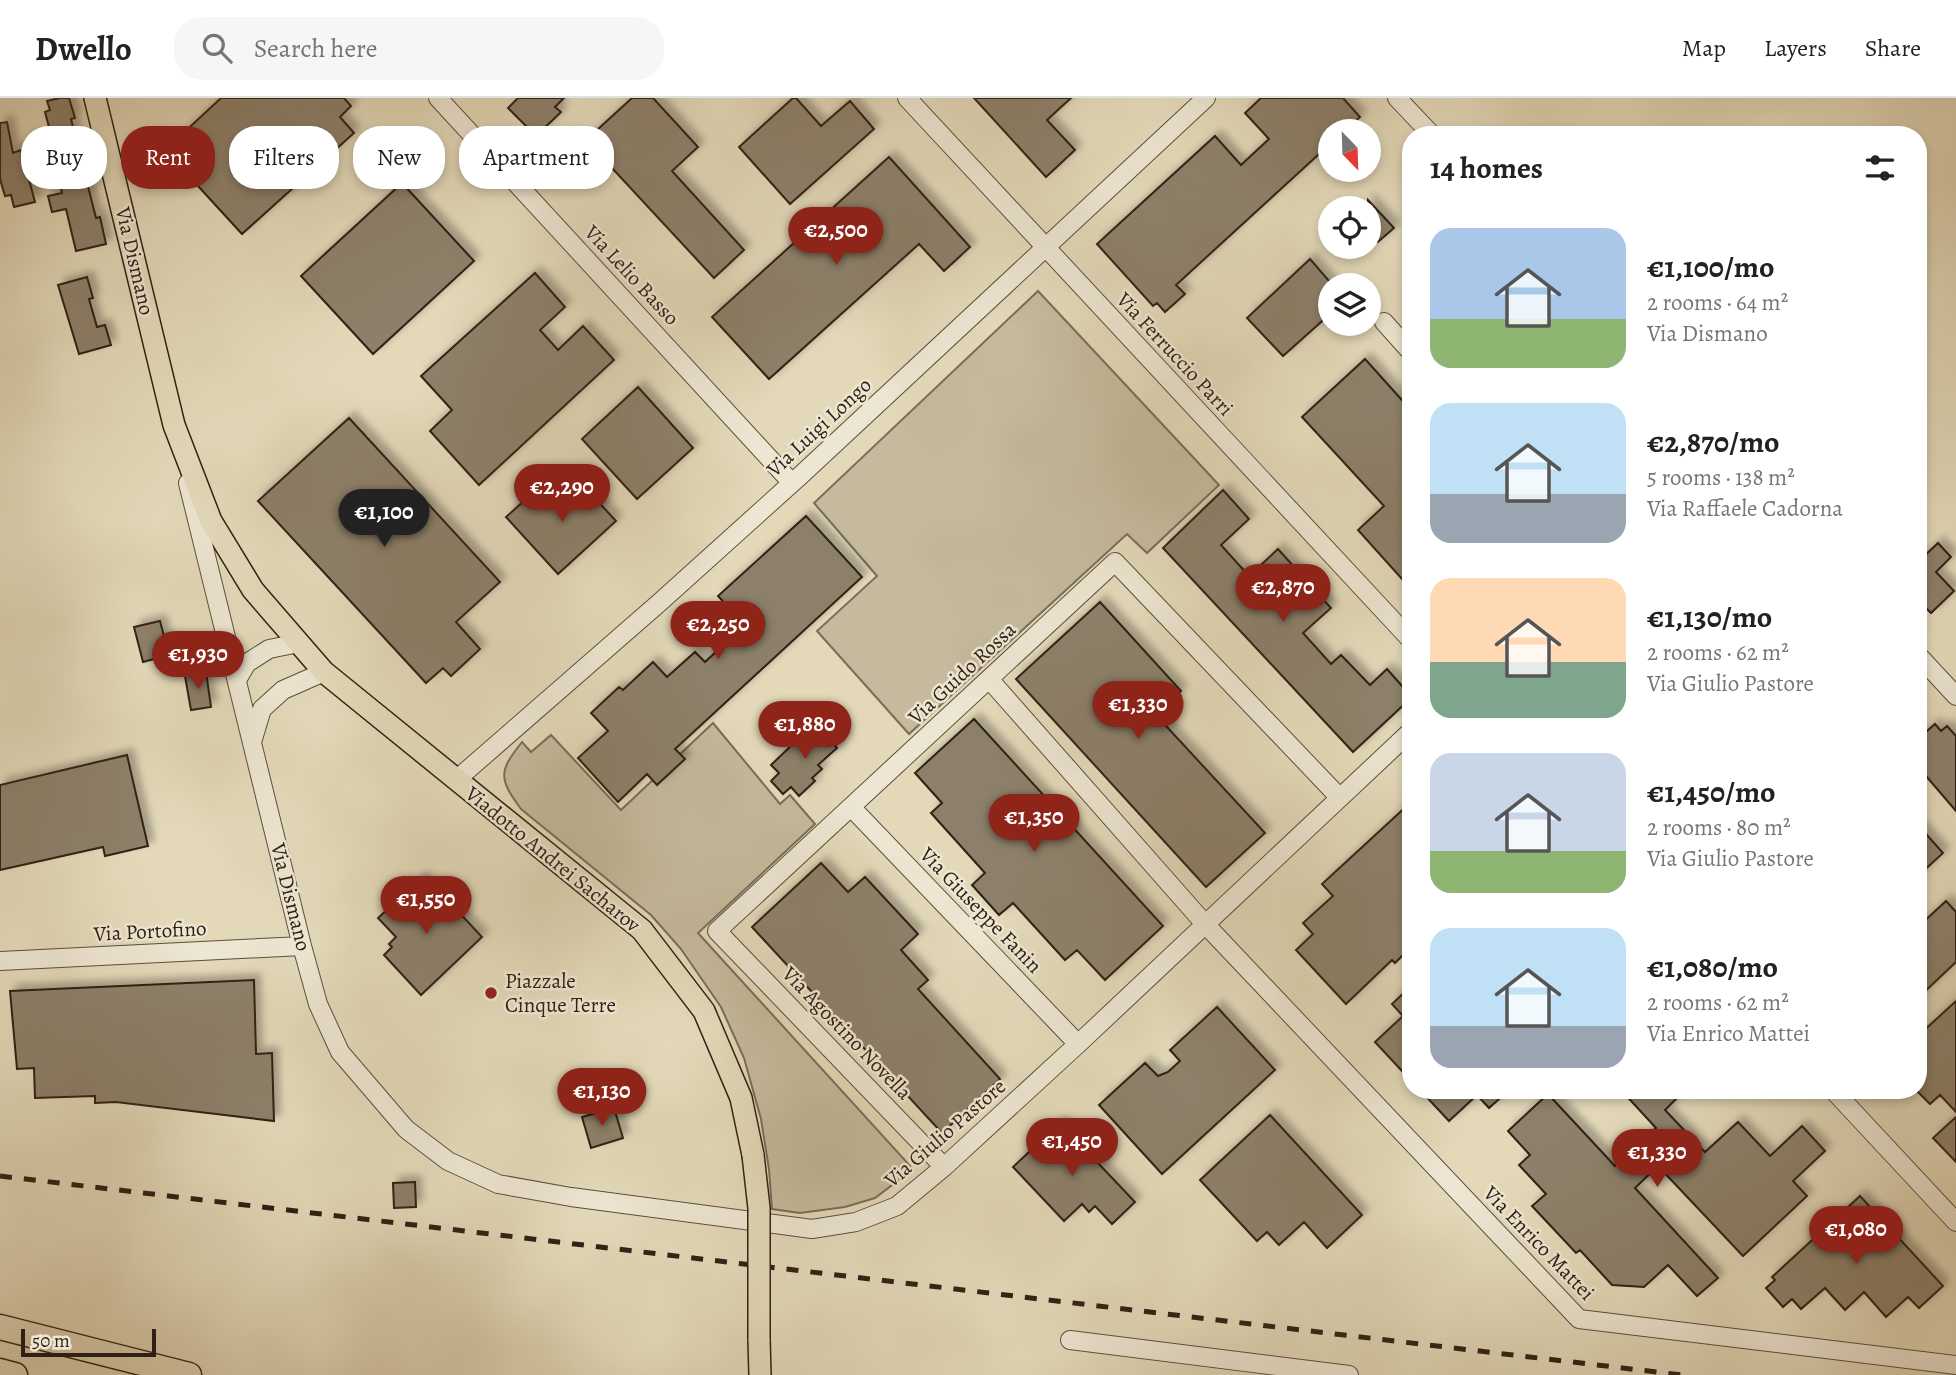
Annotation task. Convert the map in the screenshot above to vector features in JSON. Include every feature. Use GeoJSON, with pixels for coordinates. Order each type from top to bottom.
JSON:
{"type":"FeatureCollection","features":[{"type":"Feature","properties":{"kind":"highway"},"geometry":{"type":"LineString","coordinates":[[0,1327],[189,1375]]}},
{"type":"Feature","properties":{"kind":"highway"},"geometry":{"type":"LineString","coordinates":[[0,1339],[131,1375]]}},
{"type":"Feature","properties":{"kind":"highway"},"geometry":{"type":"LineString","coordinates":[[0,1371],[15,1375]]}},
{"type":"Feature","properties":{"kind":"main road","name":"Via Dismano"},"geometry":{"type":"LineString","coordinates":[[96,98],[174,425],[211,521],[253,590],[324,672]]}},
{"type":"Feature","properties":{"kind":"main road","name":"Viadotto Andrei Sacharov"},"geometry":{"type":"LineString","coordinates":[[324,672],[642,930],[704,1011],[741,1098],[753,1155],[759,1208],[760,1375]]}},
{"type":"Feature","properties":{"kind":"street","name":"Via Lelio Basso"},"geometry":{"type":"LineString","coordinates":[[438,98],[792,483]]}},
{"type":"Feature","properties":{"kind":"street","name":"Via Ferruccio Parri"},"geometry":{"type":"LineString","coordinates":[[907,98],[1402,630]]}},
{"type":"Feature","properties":{"kind":"street","name":"Via Luigi Longo"},"geometry":{"type":"LineString","coordinates":[[456,780],[792,483],[1206,98]]}},
{"type":"Feature","properties":{"kind":"street"},"geometry":{"type":"LineString","coordinates":[[1397,98],[1423,126]]}},
{"type":"Feature","properties":{"kind":"street"},"geometry":{"type":"LineString","coordinates":[[1384,322],[1402,342]]}},
{"type":"Feature","properties":{"kind":"street","name":"Via Dismano"},"geometry":{"type":"LineString","coordinates":[[174,425],[302,946],[318,1004],[340,1052]]}},
{"type":"Feature","properties":{"kind":"street","name":"Via Guido Rossa"},"geometry":{"type":"LineString","coordinates":[[717,930],[1115,562],[1340,798]]}},
{"type":"Feature","properties":{"kind":"street"},"geometry":{"type":"LineString","coordinates":[[237,680],[247,663],[270,649],[299,643]]}},
{"type":"Feature","properties":{"kind":"street"},"geometry":{"type":"LineString","coordinates":[[1927,665],[1956,696]]}},
{"type":"Feature","properties":{"kind":"street"},"geometry":{"type":"LineString","coordinates":[[253,739],[262,709],[283,690],[324,672]]}},
{"type":"Feature","properties":{"kind":"street","name":"Via Enrico Mattei"},"geometry":{"type":"LineString","coordinates":[[989,679],[1205,924],[1579,1319],[1956,1364]]}},
{"type":"Feature","properties":{"kind":"street","name":"Via Giulio Pastore"},"geometry":{"type":"LineString","coordinates":[[340,1052],[405,1129],[448,1161],[498,1184],[571,1197],[812,1229],[856,1222],[897,1206],[944,1167],[1078,1045],[1402,740]]}},
{"type":"Feature","properties":{"kind":"street","name":"Via Giuseppe Fanin"},"geometry":{"type":"LineString","coordinates":[[851,807],[1078,1045]]}},
{"type":"Feature","properties":{"kind":"street","name":"Via Agostino Novella"},"geometry":{"type":"LineString","coordinates":[[717,930],[944,1167]]}},
{"type":"Feature","properties":{"kind":"street","name":"Via Portofino"},"geometry":{"type":"LineString","coordinates":[[0,961],[302,946]]}},
{"type":"Feature","properties":{"kind":"street"},"geometry":{"type":"LineString","coordinates":[[1841,1099],[1956,1222]]}},
{"type":"Feature","properties":{"kind":"street"},"geometry":{"type":"LineString","coordinates":[[1070,1340],[1349,1375]]}},
{"type":"Feature","properties":{"kind":"shaded area"},"geometry":{"type":"Polygon","coordinates":[[[1038,291],[1219,485],[1147,553],[1127,534],[909,734],[817,631],[877,576],[814,503],[1038,291]]]}},
{"type":"Feature","properties":{"kind":"shaded area"},"geometry":{"type":"Polygon","coordinates":[[[713,723],[780,804],[790,795],[815,824],[698,933],[913,1169],[875,1198],[845,1207],[800,1213],[772,1209],[761,1119],[744,1058],[721,1007],[681,949],[651,915],[521,809],[505,782],[504,775],[509,760],[522,742],[531,752],[551,735],[621,810],[713,723]]]}},
{"type":"Feature","properties":{"kind":"building"},"geometry":{"type":"Polygon","coordinates":[[[69,98],[75,118],[71,119],[73,126],[49,126],[45,112],[50,110],[47,101],[69,98]]]}},
{"type":"Feature","properties":{"kind":"building"},"geometry":{"type":"Polygon","coordinates":[[[221,98],[344,98],[351,106],[340,117],[353,134],[339,147],[339,126],[229,126],[229,189],[292,189],[242,234],[201,189],[215,189],[215,126],[191,126],[221,98]]]}},
{"type":"Feature","properties":{"kind":"building"},"geometry":{"type":"Polygon","coordinates":[[[518,98],[564,98],[555,107],[561,112],[546,126],[526,126],[508,108],[518,98]]]}},
{"type":"Feature","properties":{"kind":"building"},"geometry":{"type":"Polygon","coordinates":[[[632,98],[653,98],[698,147],[672,171],[744,250],[714,278],[614,170],[614,126],[601,126],[632,98]]]}},
{"type":"Feature","properties":{"kind":"building"},"geometry":{"type":"Polygon","coordinates":[[[796,98],[821,126],[850,101],[874,129],[790,204],[739,147],[796,98]]]}},
{"type":"Feature","properties":{"kind":"building"},"geometry":{"type":"Polygon","coordinates":[[[974,98],[1071,98],[1047,120],[1075,150],[1046,177],[974,98]]]}},
{"type":"Feature","properties":{"kind":"building"},"geometry":{"type":"Polygon","coordinates":[[[1261,98],[1343,98],[1360,117],[1318,119],[1318,155],[1176,285],[1185,294],[1165,312],[1157,303],[1153,306],[1097,244],[1215,136],[1241,165],[1269,139],[1245,113],[1261,98]]]}},
{"type":"Feature","properties":{"kind":"building"},"geometry":{"type":"Polygon","coordinates":[[[7,122],[13,153],[21,150],[21,189],[32,189],[35,202],[14,207],[11,195],[5,196],[0,179],[0,123],[7,122]]]}},
{"type":"Feature","properties":{"kind":"building"},"geometry":{"type":"Polygon","coordinates":[[[889,157],[970,247],[944,271],[919,244],[769,379],[712,317],[889,157]]]}},
{"type":"Feature","properties":{"kind":"building"},"geometry":{"type":"Polygon","coordinates":[[[61,189],[89,189],[96,218],[100,217],[106,244],[76,251],[66,209],[52,212],[48,196],[62,193],[61,189]]]}},
{"type":"Feature","properties":{"kind":"building"},"geometry":{"type":"Polygon","coordinates":[[[395,189],[408,189],[474,261],[373,354],[301,276],[395,189]]]}},
{"type":"Feature","properties":{"kind":"building"},"geometry":{"type":"Polygon","coordinates":[[[1381,214],[1394,228],[1381,239],[1381,214]]]}},
{"type":"Feature","properties":{"kind":"building"},"geometry":{"type":"Polygon","coordinates":[[[1310,259],[1322,273],[1318,273],[1318,325],[1283,356],[1247,318],[1310,259]]]}},
{"type":"Feature","properties":{"kind":"building"},"geometry":{"type":"Polygon","coordinates":[[[535,273],[565,307],[540,330],[558,350],[583,326],[614,360],[479,485],[430,431],[452,410],[421,376],[535,273]]]}},
{"type":"Feature","properties":{"kind":"building"},"geometry":{"type":"Polygon","coordinates":[[[87,277],[93,298],[89,299],[97,327],[105,325],[111,345],[79,354],[58,285],[87,277]]]}},
{"type":"Feature","properties":{"kind":"building"},"geometry":{"type":"Polygon","coordinates":[[[1365,359],[1402,400],[1402,579],[1358,530],[1384,506],[1302,417],[1365,359]]]}},
{"type":"Feature","properties":{"kind":"building"},"geometry":{"type":"Polygon","coordinates":[[[638,387],[693,448],[637,499],[582,439],[638,387]]]}},
{"type":"Feature","properties":{"kind":"building"},"geometry":{"type":"Polygon","coordinates":[[[349,418],[500,582],[456,622],[480,649],[451,676],[443,668],[426,683],[258,501],[349,418]]]}},
{"type":"Feature","properties":{"kind":"building"},"geometry":{"type":"Polygon","coordinates":[[[577,479],[616,521],[558,574],[506,517],[535,491],[548,506],[577,479]]]}},
{"type":"Feature","properties":{"kind":"building"},"geometry":{"type":"Polygon","coordinates":[[[1223,490],[1249,519],[1221,545],[1249,576],[1278,549],[1331,608],[1303,633],[1331,664],[1341,655],[1370,685],[1387,669],[1402,686],[1402,706],[1353,752],[1163,548],[1223,490]]]}},
{"type":"Feature","properties":{"kind":"building"},"geometry":{"type":"Polygon","coordinates":[[[806,516],[862,577],[675,749],[685,759],[657,785],[647,774],[618,802],[578,758],[608,731],[591,713],[619,687],[623,690],[653,662],[667,677],[695,652],[705,662],[745,625],[718,596],[806,516]]]}},
{"type":"Feature","properties":{"kind":"building"},"geometry":{"type":"Polygon","coordinates":[[[1938,543],[1951,557],[1936,572],[1954,591],[1931,613],[1927,609],[1927,553],[1938,543]]]}},
{"type":"Feature","properties":{"kind":"building"},"geometry":{"type":"Polygon","coordinates":[[[1100,602],[1181,691],[1155,714],[1265,833],[1206,887],[1016,679],[1100,602]]]}},
{"type":"Feature","properties":{"kind":"building"},"geometry":{"type":"Polygon","coordinates":[[[160,621],[169,655],[143,662],[134,627],[160,621]]]}},
{"type":"Feature","properties":{"kind":"building"},"geometry":{"type":"Polygon","coordinates":[[[206,672],[211,707],[191,710],[185,676],[206,672]]]}},
{"type":"Feature","properties":{"kind":"building"},"geometry":{"type":"Polygon","coordinates":[[[974,719],[1163,926],[1105,980],[1077,950],[1065,960],[1013,903],[999,915],[972,885],[985,873],[931,813],[942,803],[915,773],[974,719]]]}},
{"type":"Feature","properties":{"kind":"building"},"geometry":{"type":"Polygon","coordinates":[[[832,724],[844,737],[835,746],[837,748],[818,765],[822,769],[812,778],[815,781],[799,796],[791,787],[783,794],[771,781],[779,773],[771,765],[795,742],[802,748],[821,730],[823,733],[832,724]]]}},
{"type":"Feature","properties":{"kind":"building"},"geometry":{"type":"Polygon","coordinates":[[[1935,724],[1941,731],[1947,726],[1956,736],[1956,811],[1927,777],[1927,731],[1935,724]]]}},
{"type":"Feature","properties":{"kind":"building"},"geometry":{"type":"Polygon","coordinates":[[[127,755],[148,846],[105,856],[103,847],[0,870],[0,785],[127,755]]]}},
{"type":"Feature","properties":{"kind":"building"},"geometry":{"type":"Polygon","coordinates":[[[1402,810],[1402,956],[1395,963],[1392,960],[1346,1004],[1296,950],[1313,934],[1303,923],[1333,896],[1322,884],[1402,810]]]}},
{"type":"Feature","properties":{"kind":"building"},"geometry":{"type":"Polygon","coordinates":[[[1927,835],[1943,853],[1927,868],[1927,835]]]}},
{"type":"Feature","properties":{"kind":"building"},"geometry":{"type":"Polygon","coordinates":[[[821,863],[848,892],[865,877],[918,934],[901,950],[928,980],[918,989],[1000,1079],[942,1133],[752,927],[821,863]]]}},
{"type":"Feature","properties":{"kind":"building"},"geometry":{"type":"Polygon","coordinates":[[[421,878],[451,911],[455,908],[482,937],[421,995],[384,955],[392,947],[389,944],[396,937],[378,918],[421,878]]]}},
{"type":"Feature","properties":{"kind":"building"},"geometry":{"type":"Polygon","coordinates":[[[1946,901],[1956,912],[1956,962],[1927,989],[1927,919],[1946,901]]]}},
{"type":"Feature","properties":{"kind":"building"},"geometry":{"type":"Polygon","coordinates":[[[254,980],[256,1054],[272,1053],[274,1121],[116,1102],[95,1103],[95,1096],[35,1098],[34,1068],[17,1069],[10,991],[254,980]]]}},
{"type":"Feature","properties":{"kind":"building"},"geometry":{"type":"Polygon","coordinates":[[[1402,995],[1402,1015],[1392,1004],[1402,995]]]}},
{"type":"Feature","properties":{"kind":"building"},"geometry":{"type":"Polygon","coordinates":[[[1956,1001],[1956,1112],[1940,1095],[1930,1104],[1925,1099],[1927,1028],[1956,1001]]]}},
{"type":"Feature","properties":{"kind":"building"},"geometry":{"type":"Polygon","coordinates":[[[1217,1007],[1275,1070],[1162,1174],[1099,1105],[1145,1063],[1158,1076],[1168,1072],[1180,1061],[1170,1050],[1217,1007]]]}},
{"type":"Feature","properties":{"kind":"building"},"geometry":{"type":"Polygon","coordinates":[[[1402,1017],[1402,1071],[1375,1042],[1402,1017]]]}},
{"type":"Feature","properties":{"kind":"building"},"geometry":{"type":"Polygon","coordinates":[[[1428,1099],[1473,1099],[1449,1121],[1428,1099]]]}},
{"type":"Feature","properties":{"kind":"building"},"geometry":{"type":"Polygon","coordinates":[[[1481,1099],[1499,1099],[1489,1108],[1481,1099]]]}},
{"type":"Feature","properties":{"kind":"building"},"geometry":{"type":"Polygon","coordinates":[[[1543,1099],[1553,1099],[1615,1166],[1656,1128],[1629,1099],[1676,1099],[1665,1110],[1705,1152],[1738,1122],[1770,1156],[1802,1126],[1825,1151],[1793,1181],[1807,1196],[1743,1256],[1658,1166],[1635,1188],[1718,1278],[1697,1296],[1668,1265],[1644,1287],[1612,1285],[1580,1250],[1576,1253],[1532,1206],[1546,1194],[1519,1165],[1530,1155],[1508,1131],[1543,1099]]]}},
{"type":"Feature","properties":{"kind":"building"},"geometry":{"type":"Polygon","coordinates":[[[614,1108],[623,1138],[591,1148],[582,1117],[614,1108]]]}},
{"type":"Feature","properties":{"kind":"building"},"geometry":{"type":"Polygon","coordinates":[[[1270,1115],[1362,1215],[1327,1248],[1304,1222],[1279,1245],[1267,1232],[1257,1241],[1200,1180],[1270,1115]]]}},
{"type":"Feature","properties":{"kind":"building"},"geometry":{"type":"Polygon","coordinates":[[[1956,1117],[1956,1162],[1933,1138],[1956,1117]]]}},
{"type":"Feature","properties":{"kind":"building"},"geometry":{"type":"Polygon","coordinates":[[[1060,1123],[1135,1202],[1112,1224],[1095,1206],[1089,1212],[1082,1204],[1064,1221],[1013,1167],[1060,1123]]]}},
{"type":"Feature","properties":{"kind":"building"},"geometry":{"type":"Polygon","coordinates":[[[415,1182],[416,1207],[394,1208],[393,1183],[415,1182]]]}},
{"type":"Feature","properties":{"kind":"building"},"geometry":{"type":"Polygon","coordinates":[[[1860,1196],[1943,1286],[1919,1308],[1908,1297],[1886,1317],[1864,1292],[1845,1310],[1825,1288],[1801,1309],[1792,1299],[1783,1307],[1766,1288],[1775,1280],[1772,1277],[1860,1196]]]}},
{"type":"Feature","properties":{"kind":"railway"},"geometry":{"type":"LineString","coordinates":[[0,1176],[1682,1375]]}},
{"type":"Feature","properties":{"kind":"place","name":"Piazzale Cinque Terre"},"geometry":{"type":"Point","coordinates":[491,993]}}]}
